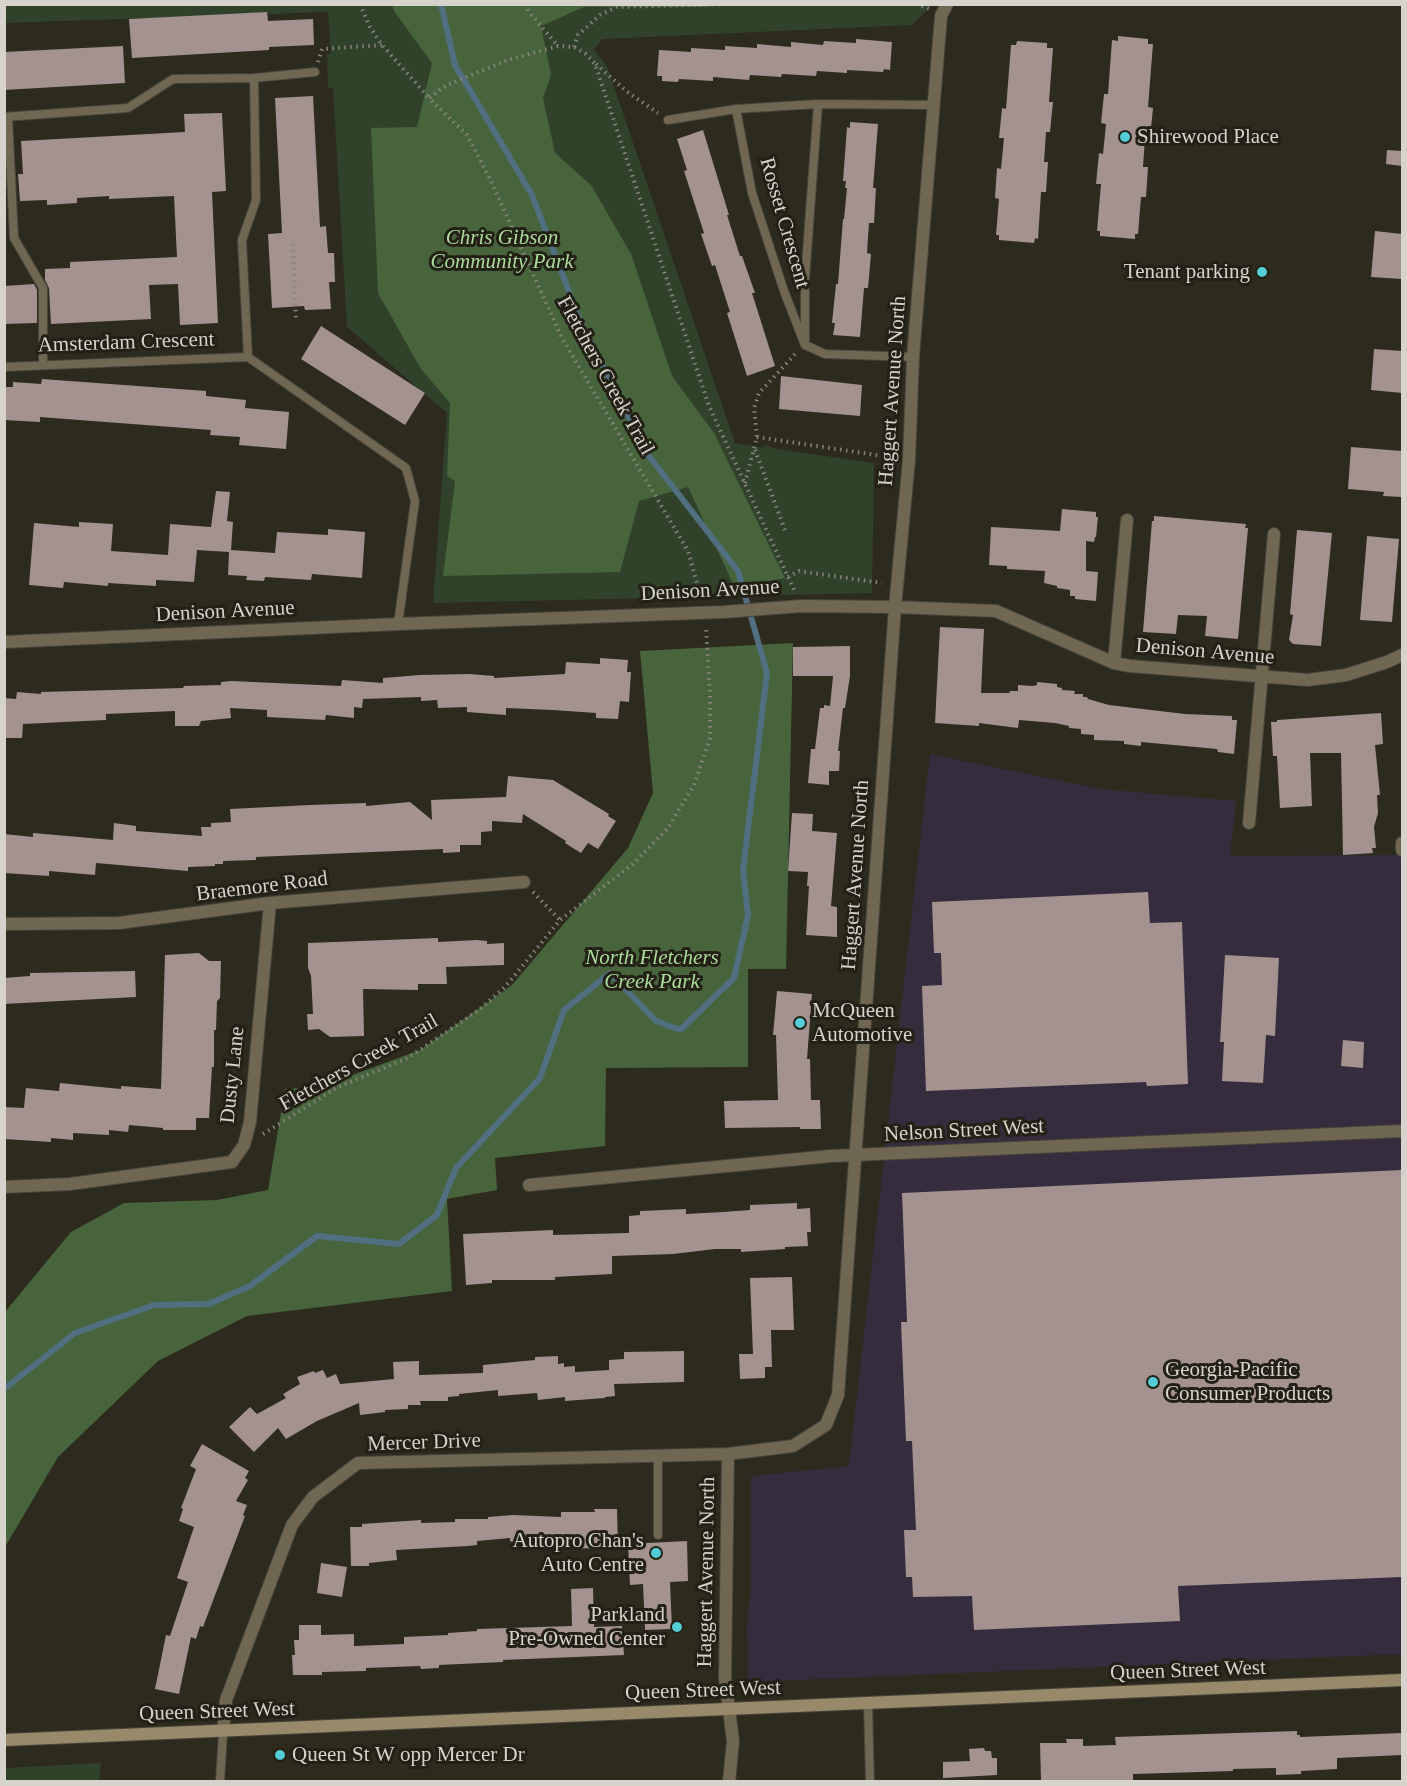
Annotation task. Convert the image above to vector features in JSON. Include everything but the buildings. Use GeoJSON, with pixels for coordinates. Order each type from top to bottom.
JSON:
{"type":"FeatureCollection","features":[{"type":"Feature","properties":{"kind":"main road","name":"Queen Street West"},"geometry":{"type":"LineString","coordinates":[[4,1740],[1402,1680]]}},
{"type":"Feature","properties":{"kind":"street","name":"Haggert Avenue North"},"geometry":{"type":"LineString","coordinates":[[729,1782],[733,1741],[725,1678],[728,1454],[793,1446],[826,1425],[838,1395],[895,607],[909,460],[913,357],[941,16],[947,4]]}},
{"type":"Feature","properties":{"kind":"street"},"geometry":{"type":"LineString","coordinates":[[1114,663],[1127,520]]}},
{"type":"Feature","properties":{"kind":"street"},"geometry":{"type":"LineString","coordinates":[[1249,823],[1274,534]]}},
{"type":"Feature","properties":{"kind":"street","name":"Denison Avenue"},"geometry":{"type":"LineString","coordinates":[[4,642],[724,612],[801,606],[996,610],[1114,663],[1262,678],[1308,680],[1346,675],[1402,655]]}},
{"type":"Feature","properties":{"kind":"street"},"geometry":{"type":"LineString","coordinates":[[1402,843],[1402,850]]}},
{"type":"Feature","properties":{"kind":"street","name":"Braemore Road"},"geometry":{"type":"LineString","coordinates":[[4,924],[119,923],[270,903],[524,882]]}},
{"type":"Feature","properties":{"kind":"street","name":"Dusty Lane"},"geometry":{"type":"LineString","coordinates":[[4,1187],[70,1184],[232,1162],[244,1145],[250,1122],[270,903]]}},
{"type":"Feature","properties":{"kind":"street","name":"Nelson Street West"},"geometry":{"type":"LineString","coordinates":[[529,1185],[831,1156],[1402,1131]]}},
{"type":"Feature","properties":{"kind":"street","name":"Mercer Drive"},"geometry":{"type":"LineString","coordinates":[[223,1732],[226,1700],[292,1524],[313,1497],[358,1463],[728,1454]]}},
{"type":"Feature","properties":{"kind":"lane"},"geometry":{"type":"LineString","coordinates":[[43,364],[43,288],[14,238],[6,117],[128,108],[173,79],[254,78],[315,72]]}},
{"type":"Feature","properties":{"kind":"lane"},"geometry":{"type":"LineString","coordinates":[[254,78],[256,200],[242,240],[248,357],[406,468],[415,501],[398,624]]}},
{"type":"Feature","properties":{"kind":"lane"},"geometry":{"type":"LineString","coordinates":[[668,120],[736,109],[818,104],[935,105]]}},
{"type":"Feature","properties":{"kind":"lane","name":"Rosset Crescent"},"geometry":{"type":"LineString","coordinates":[[805,345],[805,279],[818,104]]}},
{"type":"Feature","properties":{"kind":"lane","name":"Rosset Crescent"},"geometry":{"type":"LineString","coordinates":[[736,109],[752,194],[784,291],[805,345]]}},
{"type":"Feature","properties":{"kind":"lane"},"geometry":{"type":"LineString","coordinates":[[805,345],[825,354],[913,357]]}},
{"type":"Feature","properties":{"kind":"lane","name":"Amsterdam Crescent"},"geometry":{"type":"LineString","coordinates":[[4,367],[248,357]]}},
{"type":"Feature","properties":{"kind":"lane"},"geometry":{"type":"LineString","coordinates":[[658,1456],[658,1535]]}},
{"type":"Feature","properties":{"kind":"lane"},"geometry":{"type":"LineString","coordinates":[[868,1704],[870,1782]]}},
{"type":"Feature","properties":{"kind":"lane"},"geometry":{"type":"LineString","coordinates":[[220,1782],[223,1732]]}},
{"type":"Feature","properties":{"kind":"path","name":"Fletchers Creek Trail"},"geometry":{"type":"LineString","coordinates":[[360,4],[370,27],[382,45],[429,98],[467,135],[490,179],[562,338],[688,551],[700,594]]}},
{"type":"Feature","properties":{"kind":"path"},"geometry":{"type":"LineString","coordinates":[[525,4],[558,46]]}},
{"type":"Feature","properties":{"kind":"path"},"geometry":{"type":"LineString","coordinates":[[574,47],[578,35],[600,15],[617,7],[726,4]]}},
{"type":"Feature","properties":{"kind":"path"},"geometry":{"type":"LineString","coordinates":[[315,72],[322,49],[382,45]]}},
{"type":"Feature","properties":{"kind":"path"},"geometry":{"type":"LineString","coordinates":[[429,98],[447,86],[508,60],[558,46],[574,47],[586,54],[626,92],[668,120]]}},
{"type":"Feature","properties":{"kind":"path"},"geometry":{"type":"LineString","coordinates":[[596,64],[709,406],[801,606]]}},
{"type":"Feature","properties":{"kind":"path"},"geometry":{"type":"LineString","coordinates":[[293,243],[296,320]]}},
{"type":"Feature","properties":{"kind":"path"},"geometry":{"type":"LineString","coordinates":[[745,484],[757,436],[754,408],[759,393],[805,345]]}},
{"type":"Feature","properties":{"kind":"path"},"geometry":{"type":"LineString","coordinates":[[757,436],[909,460]]}},
{"type":"Feature","properties":{"kind":"path"},"geometry":{"type":"LineString","coordinates":[[754,450],[786,530]]}},
{"type":"Feature","properties":{"kind":"path"},"geometry":{"type":"LineString","coordinates":[[788,577],[799,571],[898,585]]}},
{"type":"Feature","properties":{"kind":"path","name":"Fletchers Creek Trail"},"geometry":{"type":"LineString","coordinates":[[244,1145],[338,1087],[408,1058],[478,1011],[506,986],[560,920],[633,864],[668,828],[693,785],[710,738],[710,694],[705,625]]}},
{"type":"Feature","properties":{"kind":"path"},"geometry":{"type":"LineString","coordinates":[[524,882],[560,920]]}},
{"type":"Feature","properties":{"kind":"shaded area"},"geometry":{"type":"Polygon","coordinates":[[[930,754],[1101,789],[1236,801],[1230,856],[1402,855],[1402,1654],[751,1682],[748,1680],[747,1623],[751,1589],[751,1476],[849,1466],[930,754]]]}},
{"type":"Feature","properties":{"kind":"green space","name":"Chris Gibson Community Park"},"geometry":{"type":"Polygon","coordinates":[[[4,5],[932,5],[912,25],[602,39],[594,50],[607,66],[735,443],[765,448],[764,445],[777,449],[874,463],[872,593],[433,603],[447,413],[347,327],[333,88],[328,88],[327,54],[331,54],[328,12],[5,23],[4,5]]]}},
{"type":"Feature","properties":{"kind":"green space"},"geometry":{"type":"Polygon","coordinates":[[[392,5],[735,5],[584,7],[541,26],[551,75],[543,98],[555,153],[591,185],[631,254],[672,376],[714,433],[785,578],[735,588],[688,487],[639,501],[620,572],[443,576],[455,481],[447,476],[450,403],[421,369],[378,293],[371,128],[417,127],[432,63],[392,5]]]}},
{"type":"Feature","properties":{"kind":"green space","name":"North Fletchers Creek Park"},"geometry":{"type":"Polygon","coordinates":[[[793,643],[786,969],[748,969],[748,1067],[606,1068],[605,1146],[495,1158],[497,1190],[447,1199],[452,1291],[247,1316],[158,1361],[58,1457],[5,1547],[5,1312],[71,1232],[124,1203],[217,1200],[268,1190],[285,1089],[323,1086],[420,1050],[512,985],[628,848],[653,793],[640,651],[793,643]]]}},
{"type":"Feature","properties":{"kind":"green space"},"geometry":{"type":"Polygon","coordinates":[[[101,1763],[99,1781],[5,1781],[5,1768],[101,1763]]]}},
{"type":"Feature","properties":{"kind":"waterway"},"geometry":{"type":"LineString","coordinates":[[4,1389],[75,1333],[154,1305],[209,1304],[250,1286],[317,1236],[399,1244],[437,1215],[456,1168],[540,1078],[564,1010],[610,973],[656,1021],[680,1030],[734,978],[748,915],[743,870],[767,673],[738,571],[649,456],[582,325],[532,195],[455,65],[441,4]]}},
{"type":"Feature","properties":{"kind":"place","name":"Shirewood Place"},"geometry":{"type":"Point","coordinates":[1125,137]}},
{"type":"Feature","properties":{"kind":"place","name":"Tenant parking"},"geometry":{"type":"Point","coordinates":[1262,272]}},
{"type":"Feature","properties":{"kind":"place","name":"McQueen Automotive"},"geometry":{"type":"Point","coordinates":[800,1023]}},
{"type":"Feature","properties":{"kind":"place","name":"Georgia-Pacific Consumer Products"},"geometry":{"type":"Point","coordinates":[1153,1382]}},
{"type":"Feature","properties":{"kind":"place","name":"Autopro Chan's Auto Centre"},"geometry":{"type":"Point","coordinates":[656,1553]}},
{"type":"Feature","properties":{"kind":"place","name":"Parkland Pre-Owned Center"},"geometry":{"type":"Point","coordinates":[677,1627]}},
{"type":"Feature","properties":{"kind":"place","name":"Queen St W opp Mercer Dr"},"geometry":{"type":"Point","coordinates":[280,1755]}}]}
